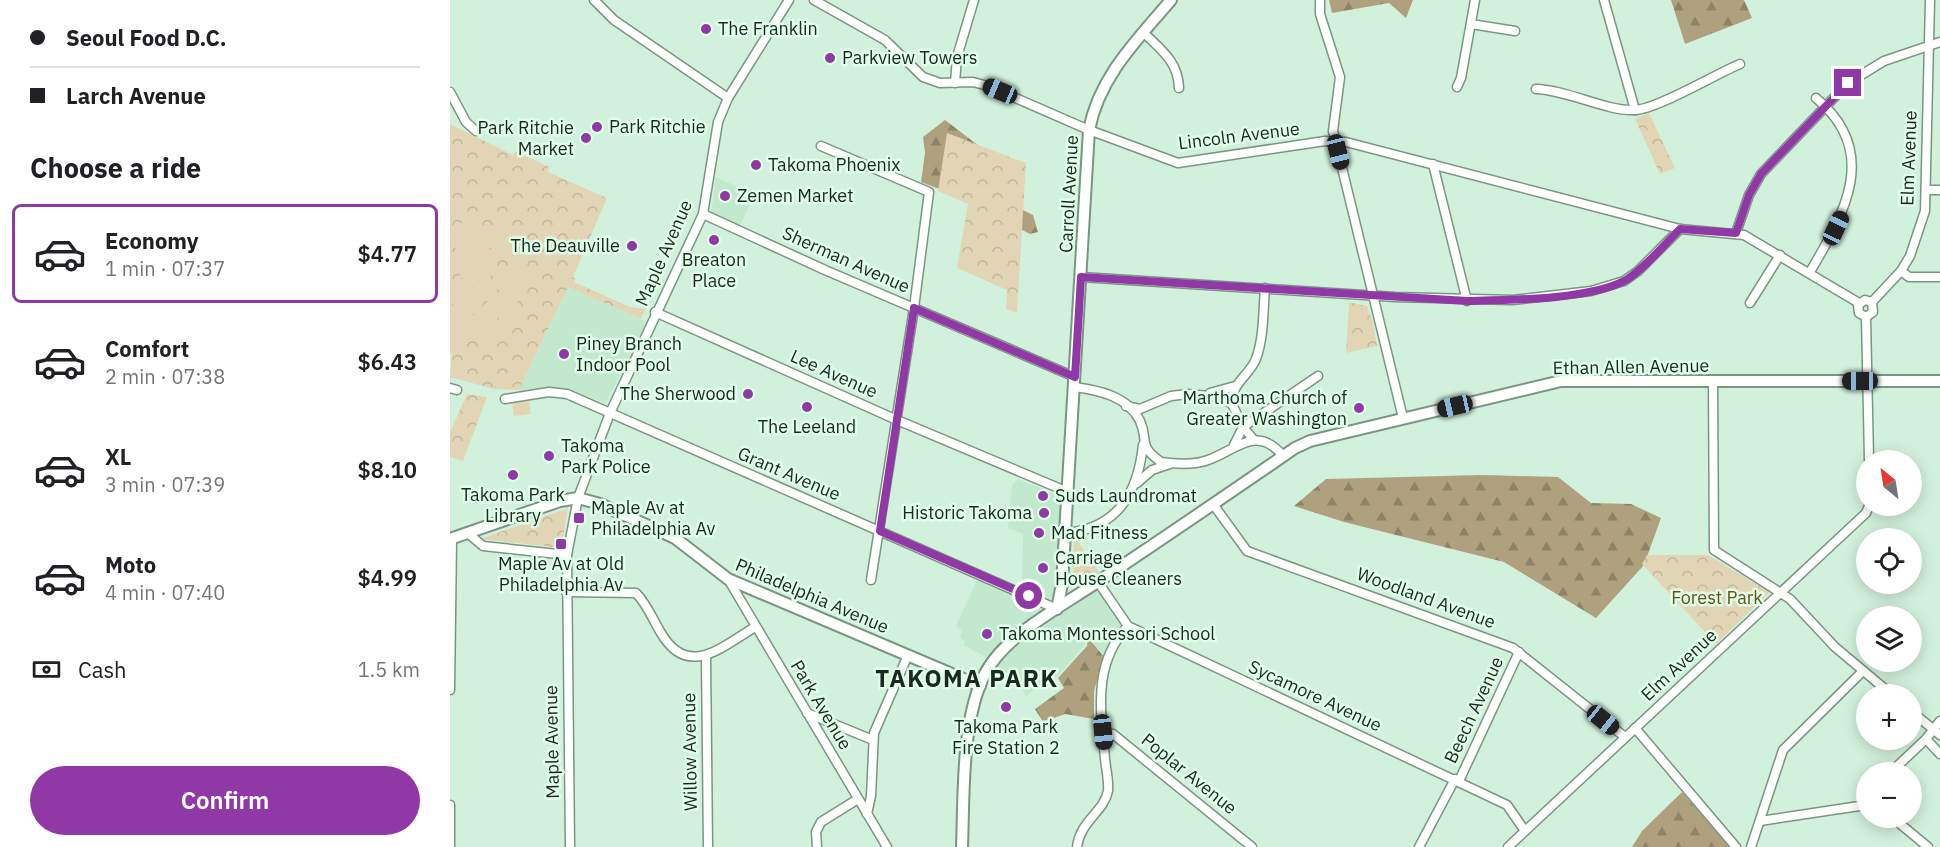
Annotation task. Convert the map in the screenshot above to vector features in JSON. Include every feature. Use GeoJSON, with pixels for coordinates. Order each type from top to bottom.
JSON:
{"type":"FeatureCollection","features":[{"type":"Feature","properties":{"kind":"main road","name":"Carroll Avenue"},"geometry":{"type":"LineString","coordinates":[[1057,609],[1062,584],[1089,130],[1093,107],[1103,86],[1143,32],[1171,0]]}},
{"type":"Feature","properties":{"kind":"main road","name":"Ethan Allen Avenue"},"geometry":{"type":"LineString","coordinates":[[1057,609],[1283,456],[1310,441],[1561,381],[1940,381]]}},
{"type":"Feature","properties":{"kind":"main road"},"geometry":{"type":"LineString","coordinates":[[451,540],[560,501],[578,498]]}},
{"type":"Feature","properties":{"kind":"main road","name":"Philadelphia Avenue"},"geometry":{"type":"LineString","coordinates":[[578,498],[600,504],[675,538],[728,579],[980,686]]}},
{"type":"Feature","properties":{"kind":"main road"},"geometry":{"type":"LineString","coordinates":[[962,847],[966,748],[980,686],[993,660],[1008,645],[1057,609]]}},
{"type":"Feature","properties":{"kind":"street"},"geometry":{"type":"LineString","coordinates":[[594,0],[614,20],[728,98]]}},
{"type":"Feature","properties":{"kind":"street","name":"Maple Avenue"},"geometry":{"type":"LineString","coordinates":[[570,847],[566,592],[567,555],[578,498],[610,412],[703,214],[718,122],[728,98],[789,0]]}},
{"type":"Feature","properties":{"kind":"street","name":"Lincoln Avenue"},"geometry":{"type":"LineString","coordinates":[[814,0],[885,40],[923,77],[940,83],[974,82],[988,86],[1089,130],[1178,163],[1325,141],[1346,142],[1680,229],[1744,235],[1859,303]]}},
{"type":"Feature","properties":{"kind":"street"},"geometry":{"type":"LineString","coordinates":[[955,83],[957,57],[974,0]]}},
{"type":"Feature","properties":{"kind":"street"},"geometry":{"type":"LineString","coordinates":[[1320,0],[1320,14],[1340,77],[1334,131],[1336,142],[1403,418]]}},
{"type":"Feature","properties":{"kind":"street"},"geometry":{"type":"LineString","coordinates":[[1457,87],[1461,78],[1475,0]]}},
{"type":"Feature","properties":{"kind":"street"},"geometry":{"type":"LineString","coordinates":[[1604,0],[1635,110]]}},
{"type":"Feature","properties":{"kind":"street","name":"Elm Avenue"},"geometry":{"type":"LineString","coordinates":[[1872,302],[1901,271],[1919,234],[1926,190],[1930,0]]}},
{"type":"Feature","properties":{"kind":"street"},"geometry":{"type":"LineString","coordinates":[[1471,24],[1515,31]]}},
{"type":"Feature","properties":{"kind":"street"},"geometry":{"type":"LineString","coordinates":[[1143,32],[1174,62],[1179,88]]}},
{"type":"Feature","properties":{"kind":"street"},"geometry":{"type":"LineString","coordinates":[[1736,233],[1749,195],[1761,174],[1848,83],[1868,69],[1940,42]]}},
{"type":"Feature","properties":{"kind":"street"},"geometry":{"type":"LineString","coordinates":[[1536,89],[1553,89],[1635,110],[1652,105],[1740,64]]}},
{"type":"Feature","properties":{"kind":"street"},"geometry":{"type":"LineString","coordinates":[[450,92],[466,122],[476,131]]}},
{"type":"Feature","properties":{"kind":"street"},"geometry":{"type":"LineString","coordinates":[[1810,272],[1843,213],[1853,172],[1850,146],[1845,133],[1825,106],[1815,98]]}},
{"type":"Feature","properties":{"kind":"street"},"geometry":{"type":"LineString","coordinates":[[821,146],[929,192],[914,308],[871,580]]}},
{"type":"Feature","properties":{"kind":"street"},"geometry":{"type":"LineString","coordinates":[[1433,164],[1467,301]]}},
{"type":"Feature","properties":{"kind":"street"},"geometry":{"type":"LineString","coordinates":[[1926,190],[1940,190]]}},
{"type":"Feature","properties":{"kind":"street","name":"Sherman Avenue"},"geometry":{"type":"LineString","coordinates":[[703,214],[1075,382],[1095,388],[1125,405]]}},
{"type":"Feature","properties":{"kind":"street"},"geometry":{"type":"LineString","coordinates":[[1081,277],[1467,301],[1513,300],[1609,287],[1638,271],[1680,229]]}},
{"type":"Feature","properties":{"kind":"street"},"geometry":{"type":"LineString","coordinates":[[1750,303],[1780,255]]}},
{"type":"Feature","properties":{"kind":"street"},"geometry":{"type":"LineString","coordinates":[[1901,271],[1909,277],[1940,278]]}},
{"type":"Feature","properties":{"kind":"street"},"geometry":{"type":"LineString","coordinates":[[1254,440],[1242,425],[1232,404],[1235,386],[1255,361],[1262,335],[1265,288]]}},
{"type":"Feature","properties":{"kind":"street"},"geometry":{"type":"LineString","coordinates":[[1865,300],[1872,302],[1873,312],[1866,317],[1859,313],[1859,303],[1865,300]]}},
{"type":"Feature","properties":{"kind":"street","name":"Lee Avenue"},"geometry":{"type":"LineString","coordinates":[[655,312],[897,420],[1068,492]]}},
{"type":"Feature","properties":{"kind":"street"},"geometry":{"type":"LineString","coordinates":[[1866,317],[1869,450]]}},
{"type":"Feature","properties":{"kind":"street"},"geometry":{"type":"LineString","coordinates":[[1234,445],[1242,425],[1318,376]]}},
{"type":"Feature","properties":{"kind":"street"},"geometry":{"type":"LineString","coordinates":[[1713,381],[1714,550],[1780,592],[1856,664]]}},
{"type":"Feature","properties":{"kind":"street"},"geometry":{"type":"LineString","coordinates":[[1125,405],[1140,409],[1171,396],[1205,394],[1235,386]]}},
{"type":"Feature","properties":{"kind":"street","name":"Grant Avenue"},"geometry":{"type":"LineString","coordinates":[[505,399],[558,392],[579,399],[1057,609]]}},
{"type":"Feature","properties":{"kind":"street"},"geometry":{"type":"LineString","coordinates":[[1205,394],[1232,404]]}},
{"type":"Feature","properties":{"kind":"street"},"geometry":{"type":"LineString","coordinates":[[1136,485],[1143,445],[1140,422],[1143,412],[1154,404]]}},
{"type":"Feature","properties":{"kind":"street"},"geometry":{"type":"LineString","coordinates":[[1125,405],[1140,422]]}},
{"type":"Feature","properties":{"kind":"street"},"geometry":{"type":"LineString","coordinates":[[1143,445],[1161,462],[1173,463],[1206,461],[1234,445],[1254,440],[1268,443],[1283,456]]}},
{"type":"Feature","properties":{"kind":"street"},"geometry":{"type":"LineString","coordinates":[[1065,533],[1093,527],[1125,503],[1136,485],[1152,470],[1173,463]]}},
{"type":"Feature","properties":{"kind":"street","name":"Woodland Avenue"},"geometry":{"type":"LineString","coordinates":[[1213,504],[1247,551],[1519,652],[1625,737]]}},
{"type":"Feature","properties":{"kind":"street","name":"Elm Avenue"},"geometry":{"type":"LineString","coordinates":[[1508,847],[1863,516]]}},
{"type":"Feature","properties":{"kind":"street"},"geometry":{"type":"LineString","coordinates":[[470,535],[483,546],[567,555]]}},
{"type":"Feature","properties":{"kind":"street"},"geometry":{"type":"LineString","coordinates":[[450,690],[451,540]]}},
{"type":"Feature","properties":{"kind":"street","name":"Park Avenue"},"geometry":{"type":"LineString","coordinates":[[728,579],[887,847]]}},
{"type":"Feature","properties":{"kind":"street"},"geometry":{"type":"LineString","coordinates":[[1077,847],[1078,835],[1107,792],[1101,679],[1106,663],[1128,626],[1098,582]]}},
{"type":"Feature","properties":{"kind":"street"},"geometry":{"type":"LineString","coordinates":[[566,592],[636,593],[673,650],[706,657],[755,627]]}},
{"type":"Feature","properties":{"kind":"street","name":"Sycamore Avenue"},"geometry":{"type":"LineString","coordinates":[[1128,626],[1507,805],[1525,831]]}},
{"type":"Feature","properties":{"kind":"street","name":"Beech Avenue"},"geometry":{"type":"LineString","coordinates":[[1419,847],[1457,780],[1519,652]]}},
{"type":"Feature","properties":{"kind":"street"},"geometry":{"type":"LineString","coordinates":[[867,814],[871,796],[873,740],[908,655]]}},
{"type":"Feature","properties":{"kind":"street","name":"Willow Avenue"},"geometry":{"type":"LineString","coordinates":[[706,657],[708,847]]}},
{"type":"Feature","properties":{"kind":"street"},"geometry":{"type":"LineString","coordinates":[[1751,847],[1786,745],[1862,672]]}},
{"type":"Feature","properties":{"kind":"street"},"geometry":{"type":"LineString","coordinates":[[1864,672],[1879,684]]}},
{"type":"Feature","properties":{"kind":"street"},"geometry":{"type":"LineString","coordinates":[[806,713],[873,740]]}},
{"type":"Feature","properties":{"kind":"street"},"geometry":{"type":"LineString","coordinates":[[1922,720],[1937,732]]}},
{"type":"Feature","properties":{"kind":"street"},"geometry":{"type":"LineString","coordinates":[[1902,762],[1937,732],[1940,721]]}},
{"type":"Feature","properties":{"kind":"street"},"geometry":{"type":"LineString","coordinates":[[1635,728],[1737,847]]}},
{"type":"Feature","properties":{"kind":"street","name":"Poplar Avenue"},"geometry":{"type":"LineString","coordinates":[[1103,732],[1113,734],[1252,847]]}},
{"type":"Feature","properties":{"kind":"street"},"geometry":{"type":"LineString","coordinates":[[1926,739],[1940,754]]}},
{"type":"Feature","properties":{"kind":"street"},"geometry":{"type":"LineString","coordinates":[[817,847],[820,823],[858,799]]}},
{"type":"Feature","properties":{"kind":"street"},"geometry":{"type":"LineString","coordinates":[[450,805],[450,847]]}},
{"type":"Feature","properties":{"kind":"street"},"geometry":{"type":"LineString","coordinates":[[1760,821],[1856,809]]}},
{"type":"Feature","properties":{"kind":"street"},"geometry":{"type":"LineString","coordinates":[[1905,828],[1928,847]]}},
{"type":"Feature","properties":{"kind":"shaded area"},"geometry":{"type":"Polygon","coordinates":[[[716,177],[755,195],[739,227],[711,214],[716,177]]]}},
{"type":"Feature","properties":{"kind":"shaded area"},"geometry":{"type":"Polygon","coordinates":[[[568,286],[647,322],[606,403],[565,390],[523,394],[519,390],[568,286]]]}},
{"type":"Feature","properties":{"kind":"shaded area"},"geometry":{"type":"Polygon","coordinates":[[[1018,479],[1060,496],[1057,584],[1051,599],[1062,613],[1094,590],[1098,591],[1121,625],[1104,656],[1092,641],[1086,643],[1057,677],[1049,679],[1026,696],[1018,682],[1006,678],[984,656],[963,645],[965,641],[960,638],[962,630],[956,626],[978,578],[1015,593],[1022,583],[1023,534],[1008,528],[1012,485],[1018,479]]]}},
{"type":"Feature","properties":{"kind":"green space"},"geometry":{"type":"Polygon","coordinates":[[[1329,0],[1413,0],[1406,18],[1389,3],[1332,13],[1329,0]]]}},
{"type":"Feature","properties":{"kind":"green space"},"geometry":{"type":"Polygon","coordinates":[[[1671,0],[1744,0],[1752,18],[1685,44],[1671,0]]]}},
{"type":"Feature","properties":{"kind":"green space"},"geometry":{"type":"Polygon","coordinates":[[[1649,113],[1675,168],[1660,174],[1635,119],[1649,113]]]}},
{"type":"Feature","properties":{"kind":"green space"},"geometry":{"type":"Polygon","coordinates":[[[945,120],[983,149],[1021,209],[1033,215],[1038,232],[1030,234],[950,193],[921,182],[925,153],[923,137],[945,120]]]}},
{"type":"Feature","properties":{"kind":"green space"},"geometry":{"type":"Polygon","coordinates":[[[450,124],[513,155],[516,151],[549,167],[548,172],[607,198],[573,277],[576,279],[574,282],[630,307],[646,309],[641,319],[568,287],[519,390],[494,389],[450,377],[452,355],[450,353],[450,124]]]}},
{"type":"Feature","properties":{"kind":"green space"},"geometry":{"type":"Polygon","coordinates":[[[947,133],[1026,163],[1017,313],[1006,309],[1007,290],[957,268],[968,204],[938,191],[947,133]]]}},
{"type":"Feature","properties":{"kind":"green space"},"geometry":{"type":"Polygon","coordinates":[[[465,220],[488,229],[491,243],[489,251],[475,259],[494,264],[488,286],[459,277],[467,256],[455,251],[459,225],[465,220]]]}},
{"type":"Feature","properties":{"kind":"green space"},"geometry":{"type":"Polygon","coordinates":[[[496,231],[516,238],[510,261],[489,256],[496,231]]]}},
{"type":"Feature","properties":{"kind":"green space"},"geometry":{"type":"Polygon","coordinates":[[[546,248],[557,250],[553,271],[542,269],[546,248]]]}},
{"type":"Feature","properties":{"kind":"green space"},"geometry":{"type":"Polygon","coordinates":[[[499,265],[529,273],[521,297],[492,288],[499,265]]]}},
{"type":"Feature","properties":{"kind":"green space"},"geometry":{"type":"Polygon","coordinates":[[[457,283],[486,291],[481,311],[451,304],[457,283]]]}},
{"type":"Feature","properties":{"kind":"green space"},"geometry":{"type":"Polygon","coordinates":[[[490,293],[518,300],[511,321],[483,314],[490,293]]]}},
{"type":"Feature","properties":{"kind":"green space"},"geometry":{"type":"Polygon","coordinates":[[[1349,302],[1367,306],[1373,322],[1377,346],[1346,353],[1349,302]]]}},
{"type":"Feature","properties":{"kind":"green space"},"geometry":{"type":"Polygon","coordinates":[[[450,310],[479,316],[473,339],[450,333],[450,310]]]}},
{"type":"Feature","properties":{"kind":"green space"},"geometry":{"type":"Polygon","coordinates":[[[483,317],[502,322],[495,346],[477,340],[483,317]]]}},
{"type":"Feature","properties":{"kind":"green space"},"geometry":{"type":"Polygon","coordinates":[[[467,394],[487,397],[463,461],[450,457],[450,432],[467,394]]]}},
{"type":"Feature","properties":{"kind":"green space"},"geometry":{"type":"Polygon","coordinates":[[[529,400],[531,414],[514,416],[512,403],[529,400]]]}},
{"type":"Feature","properties":{"kind":"green space"},"geometry":{"type":"Polygon","coordinates":[[[1482,475],[1558,477],[1591,503],[1631,504],[1661,518],[1644,565],[1596,618],[1504,562],[1344,522],[1294,506],[1326,479],[1482,475]]]}},
{"type":"Feature","properties":{"kind":"green space"},"geometry":{"type":"Polygon","coordinates":[[[568,508],[561,548],[480,539],[568,508]]]}},
{"type":"Feature","properties":{"kind":"green space"},"geometry":{"type":"Polygon","coordinates":[[[1076,539],[1099,572],[1077,586],[1073,582],[1074,540],[1076,539]]]}},
{"type":"Feature","properties":{"kind":"green space","name":"Forest Park"},"geometry":{"type":"Polygon","coordinates":[[[1647,555],[1708,555],[1770,592],[1716,644],[1642,564],[1647,555]]]}},
{"type":"Feature","properties":{"kind":"green space"},"geometry":{"type":"Polygon","coordinates":[[[1088,637],[1104,657],[1094,691],[1094,719],[1065,714],[1043,722],[1035,709],[1064,688],[1058,678],[1087,646],[1088,637]]]}},
{"type":"Feature","properties":{"kind":"green space"},"geometry":{"type":"Polygon","coordinates":[[[1682,792],[1730,847],[1632,847],[1642,831],[1682,792]]]}},
{"type":"Feature","properties":{"kind":"place","name":"The Franklin"},"geometry":{"type":"Point","coordinates":[706,29]}},
{"type":"Feature","properties":{"kind":"place","name":"Parkview Towers"},"geometry":{"type":"Point","coordinates":[830,58]}},
{"type":"Feature","properties":{"kind":"place","name":"Park Ritchie"},"geometry":{"type":"Point","coordinates":[597,127]}},
{"type":"Feature","properties":{"kind":"place","name":"Park Ritchie Market"},"geometry":{"type":"Point","coordinates":[586,138]}},
{"type":"Feature","properties":{"kind":"place","name":"Takoma Phoenix"},"geometry":{"type":"Point","coordinates":[756,165]}},
{"type":"Feature","properties":{"kind":"place","name":"Zemen Market"},"geometry":{"type":"Point","coordinates":[725,196]}},
{"type":"Feature","properties":{"kind":"place","name":"Breaton Place"},"geometry":{"type":"Point","coordinates":[714,240]}},
{"type":"Feature","properties":{"kind":"place","name":"The Deauville"},"geometry":{"type":"Point","coordinates":[632,246]}},
{"type":"Feature","properties":{"kind":"place","name":"Piney Branch Indoor Pool"},"geometry":{"type":"Point","coordinates":[564,354]}},
{"type":"Feature","properties":{"kind":"place","name":"The Sherwood"},"geometry":{"type":"Point","coordinates":[748,394]}},
{"type":"Feature","properties":{"kind":"place","name":"The Leeland"},"geometry":{"type":"Point","coordinates":[807,407]}},
{"type":"Feature","properties":{"kind":"place","name":"Marthoma Church of Greater Washington"},"geometry":{"type":"Point","coordinates":[1359,408]}},
{"type":"Feature","properties":{"kind":"place","name":"Takoma Park Police"},"geometry":{"type":"Point","coordinates":[549,456]}},
{"type":"Feature","properties":{"kind":"place","name":"Takoma Park Library"},"geometry":{"type":"Point","coordinates":[513,475]}},
{"type":"Feature","properties":{"kind":"place","name":"Suds Laundromat"},"geometry":{"type":"Point","coordinates":[1043,496]}},
{"type":"Feature","properties":{"kind":"place","name":"Historic Takoma"},"geometry":{"type":"Point","coordinates":[1044,513]}},
{"type":"Feature","properties":{"kind":"place","name":"Maple Av at Philadelphia Av"},"geometry":{"type":"Point","coordinates":[579,518]}},
{"type":"Feature","properties":{"kind":"place","name":"Mad Fitness"},"geometry":{"type":"Point","coordinates":[1039,533]}},
{"type":"Feature","properties":{"kind":"place","name":"Maple Av at Old Philadelphia Av"},"geometry":{"type":"Point","coordinates":[561,544]}},
{"type":"Feature","properties":{"kind":"place","name":"Carriage House Cleaners"},"geometry":{"type":"Point","coordinates":[1043,568]}},
{"type":"Feature","properties":{"kind":"place","name":"Takoma Montessori School"},"geometry":{"type":"Point","coordinates":[987,634]}},
{"type":"Feature","properties":{"kind":"place","name":"Takoma Park Fire Station 2"},"geometry":{"type":"Point","coordinates":[1006,707]}},
{"type":"Feature","properties":{"kind":"district","name":"TAKOMA PARK"},"geometry":{"type":"Point","coordinates":[967,679]}},
{"type":"Feature","properties":{"kind":"route"},"geometry":{"type":"LineString","coordinates":[[1029,596],[880,531],[914,308],[1075,377],[1081,277],[1467,301],[1513,300],[1609,287],[1638,271],[1680,229],[1736,233],[1749,195],[1761,174],[1848,83]]}}]}
